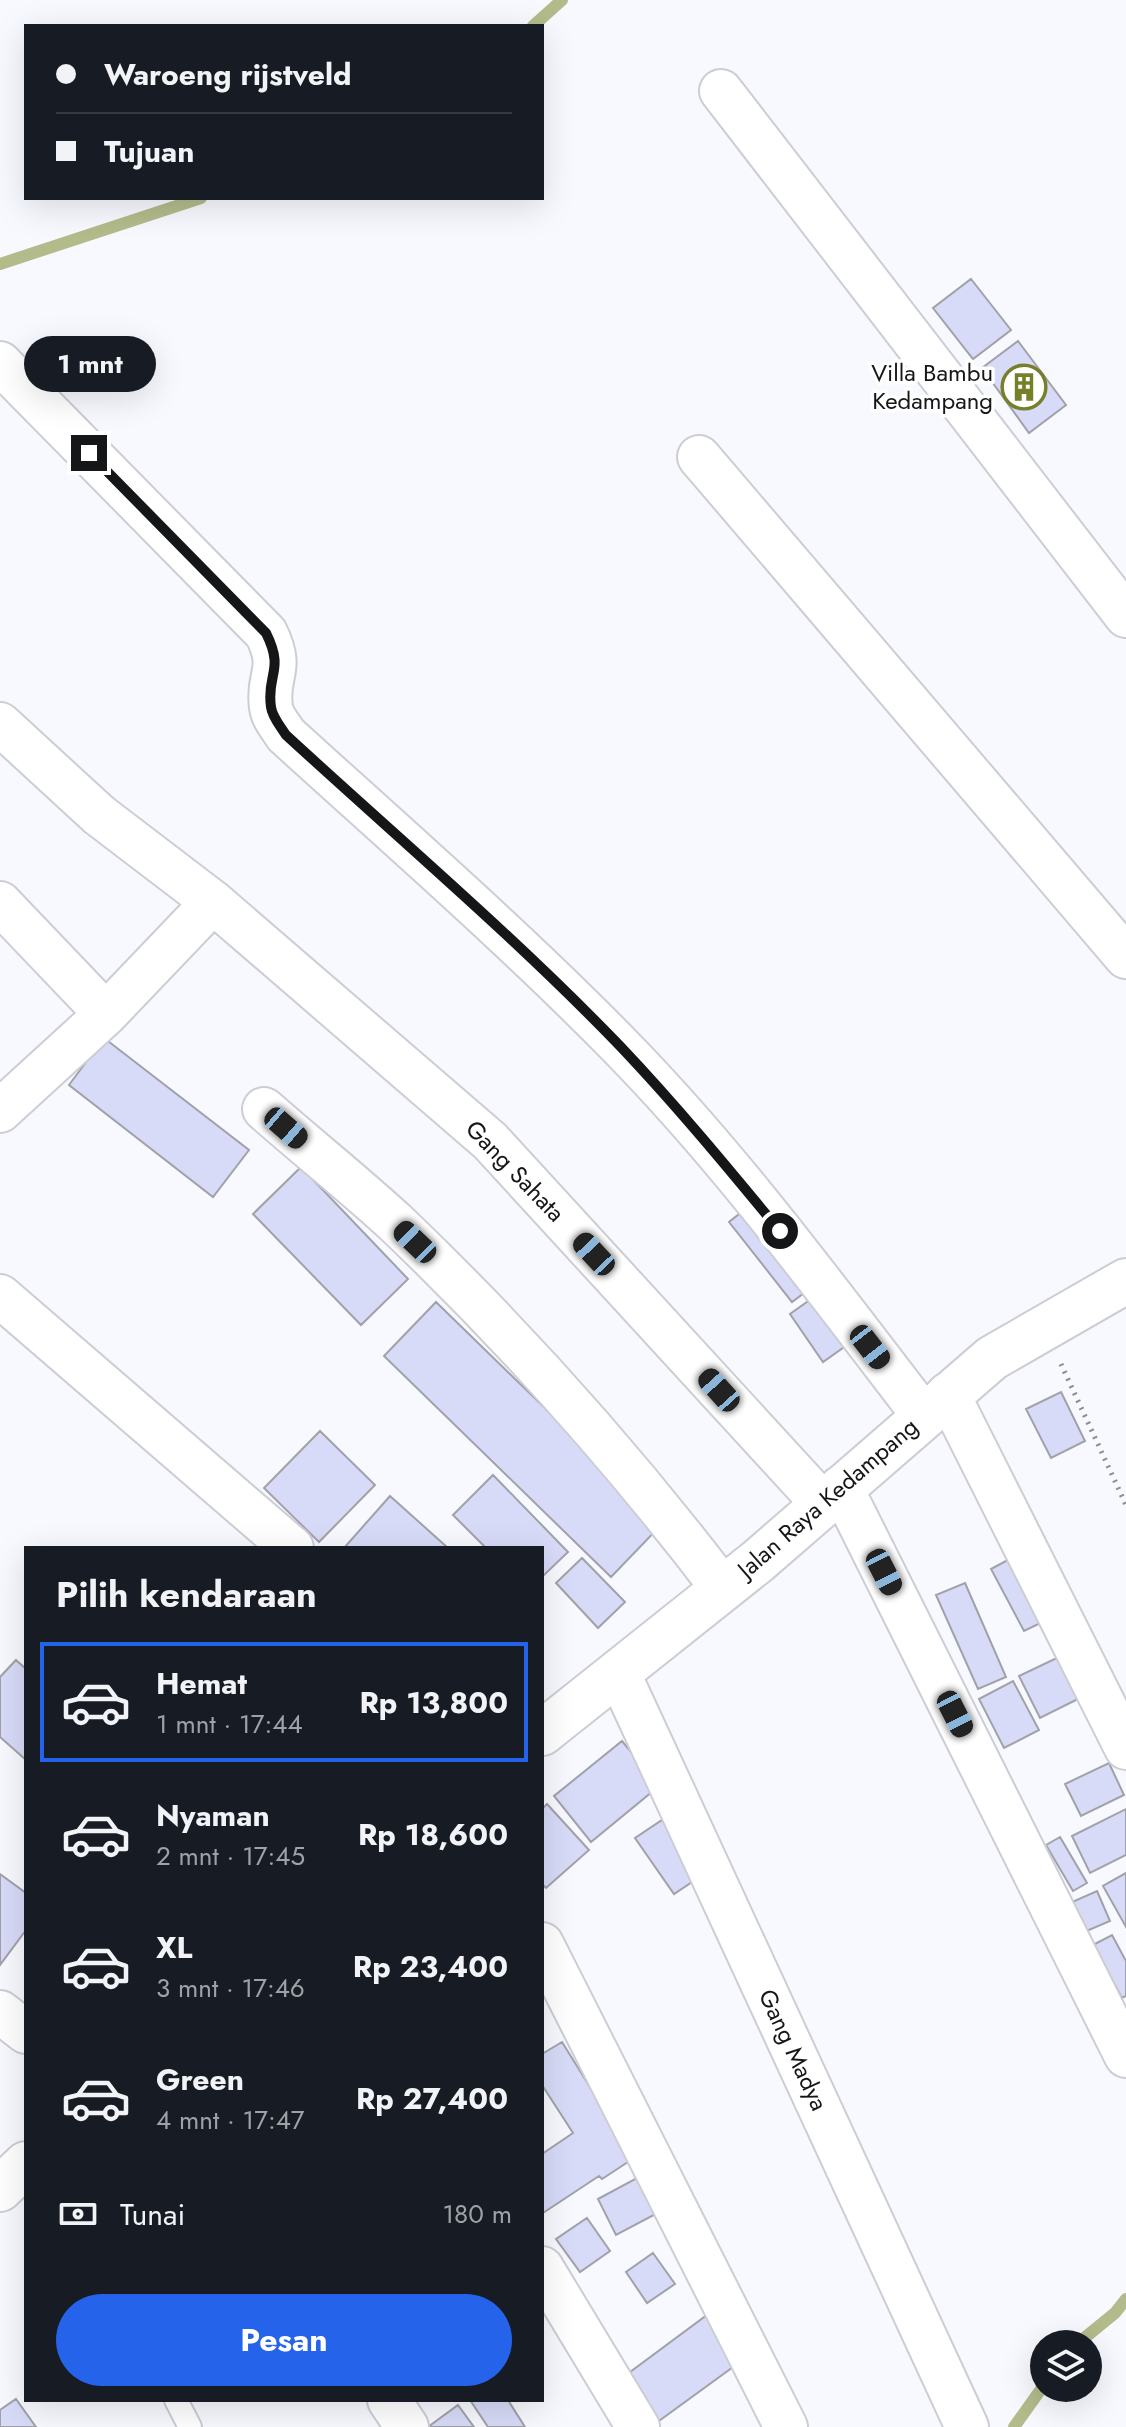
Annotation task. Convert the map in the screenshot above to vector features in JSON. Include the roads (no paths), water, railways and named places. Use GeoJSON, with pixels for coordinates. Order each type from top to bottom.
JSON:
{"type":"FeatureCollection","features":[{"type":"Feature","properties":{"kind":"street"},"geometry":{"type":"LineString","coordinates":[[721,91],[1126,616]]}},
{"type":"Feature","properties":{"kind":"street"},"geometry":{"type":"LineString","coordinates":[[0,363],[266,633],[274,649],[277,667],[271,685],[271,710],[286,735],[532,960],[620,1047],[936,1405],[1126,1748]]}},
{"type":"Feature","properties":{"kind":"street"},"geometry":{"type":"LineString","coordinates":[[699,457],[1126,957]]}},
{"type":"Feature","properties":{"kind":"street","name":"Gang Sahata"},"geometry":{"type":"LineString","coordinates":[[0,724],[99,815],[213,902],[490,1141],[832,1495],[1126,2056]]}},
{"type":"Feature","properties":{"kind":"street"},"geometry":{"type":"LineString","coordinates":[[0,1111],[106,1014],[213,902]]}},
{"type":"Feature","properties":{"kind":"street"},"geometry":{"type":"LineString","coordinates":[[0,903],[106,1014]]}},
{"type":"Feature","properties":{"kind":"street"},"geometry":{"type":"LineString","coordinates":[[264,1109],[395,1223],[476,1302],[609,1446],[723,1589]]}},
{"type":"Feature","properties":{"kind":"street","name":"Jalan Raya Kedampang"},"geometry":{"type":"LineString","coordinates":[[544,1731],[723,1589],[992,1358],[1126,1281]]}},
{"type":"Feature","properties":{"kind":"street"},"geometry":{"type":"LineString","coordinates":[[0,1296],[290,1546]]}},
{"type":"Feature","properties":{"kind":"street","name":"Gang Madya"},"geometry":{"type":"LineString","coordinates":[[619,1674],[966,2423]]}},
{"type":"Feature","properties":{"kind":"street"},"geometry":{"type":"LineString","coordinates":[[544,1948],[786,2427]]}},
{"type":"Feature","properties":{"kind":"street"},"geometry":{"type":"LineString","coordinates":[[0,2012],[24,2030]]}},
{"type":"Feature","properties":{"kind":"street"},"geometry":{"type":"LineString","coordinates":[[0,2189],[24,2166]]}},
{"type":"Feature","properties":{"kind":"street"},"geometry":{"type":"LineString","coordinates":[[544,2271],[638,2427]]}},
{"type":"Feature","properties":{"kind":"street"},"geometry":{"type":"LineString","coordinates":[[390,2402],[407,2427]]}},
{"type":"Feature","properties":{"kind":"lane"},"geometry":{"type":"LineString","coordinates":[[177,2402],[190,2427]]}},
{"type":"Feature","properties":{"kind":"waterway"},"geometry":{"type":"LineString","coordinates":[[535,24],[562,0]]}},
{"type":"Feature","properties":{"kind":"waterway"},"geometry":{"type":"LineString","coordinates":[[0,264],[195,200]]}},
{"type":"Feature","properties":{"kind":"waterway"},"geometry":{"type":"LineString","coordinates":[[1094,2330],[1126,2299]]}},
{"type":"Feature","properties":{"kind":"waterway"},"geometry":{"type":"LineString","coordinates":[[1014,2427],[1032,2402]]}},
{"type":"Feature","properties":{"kind":"place","name":"Villa Bambu Kedampang"},"geometry":{"type":"Point","coordinates":[1024,387]}}]}
